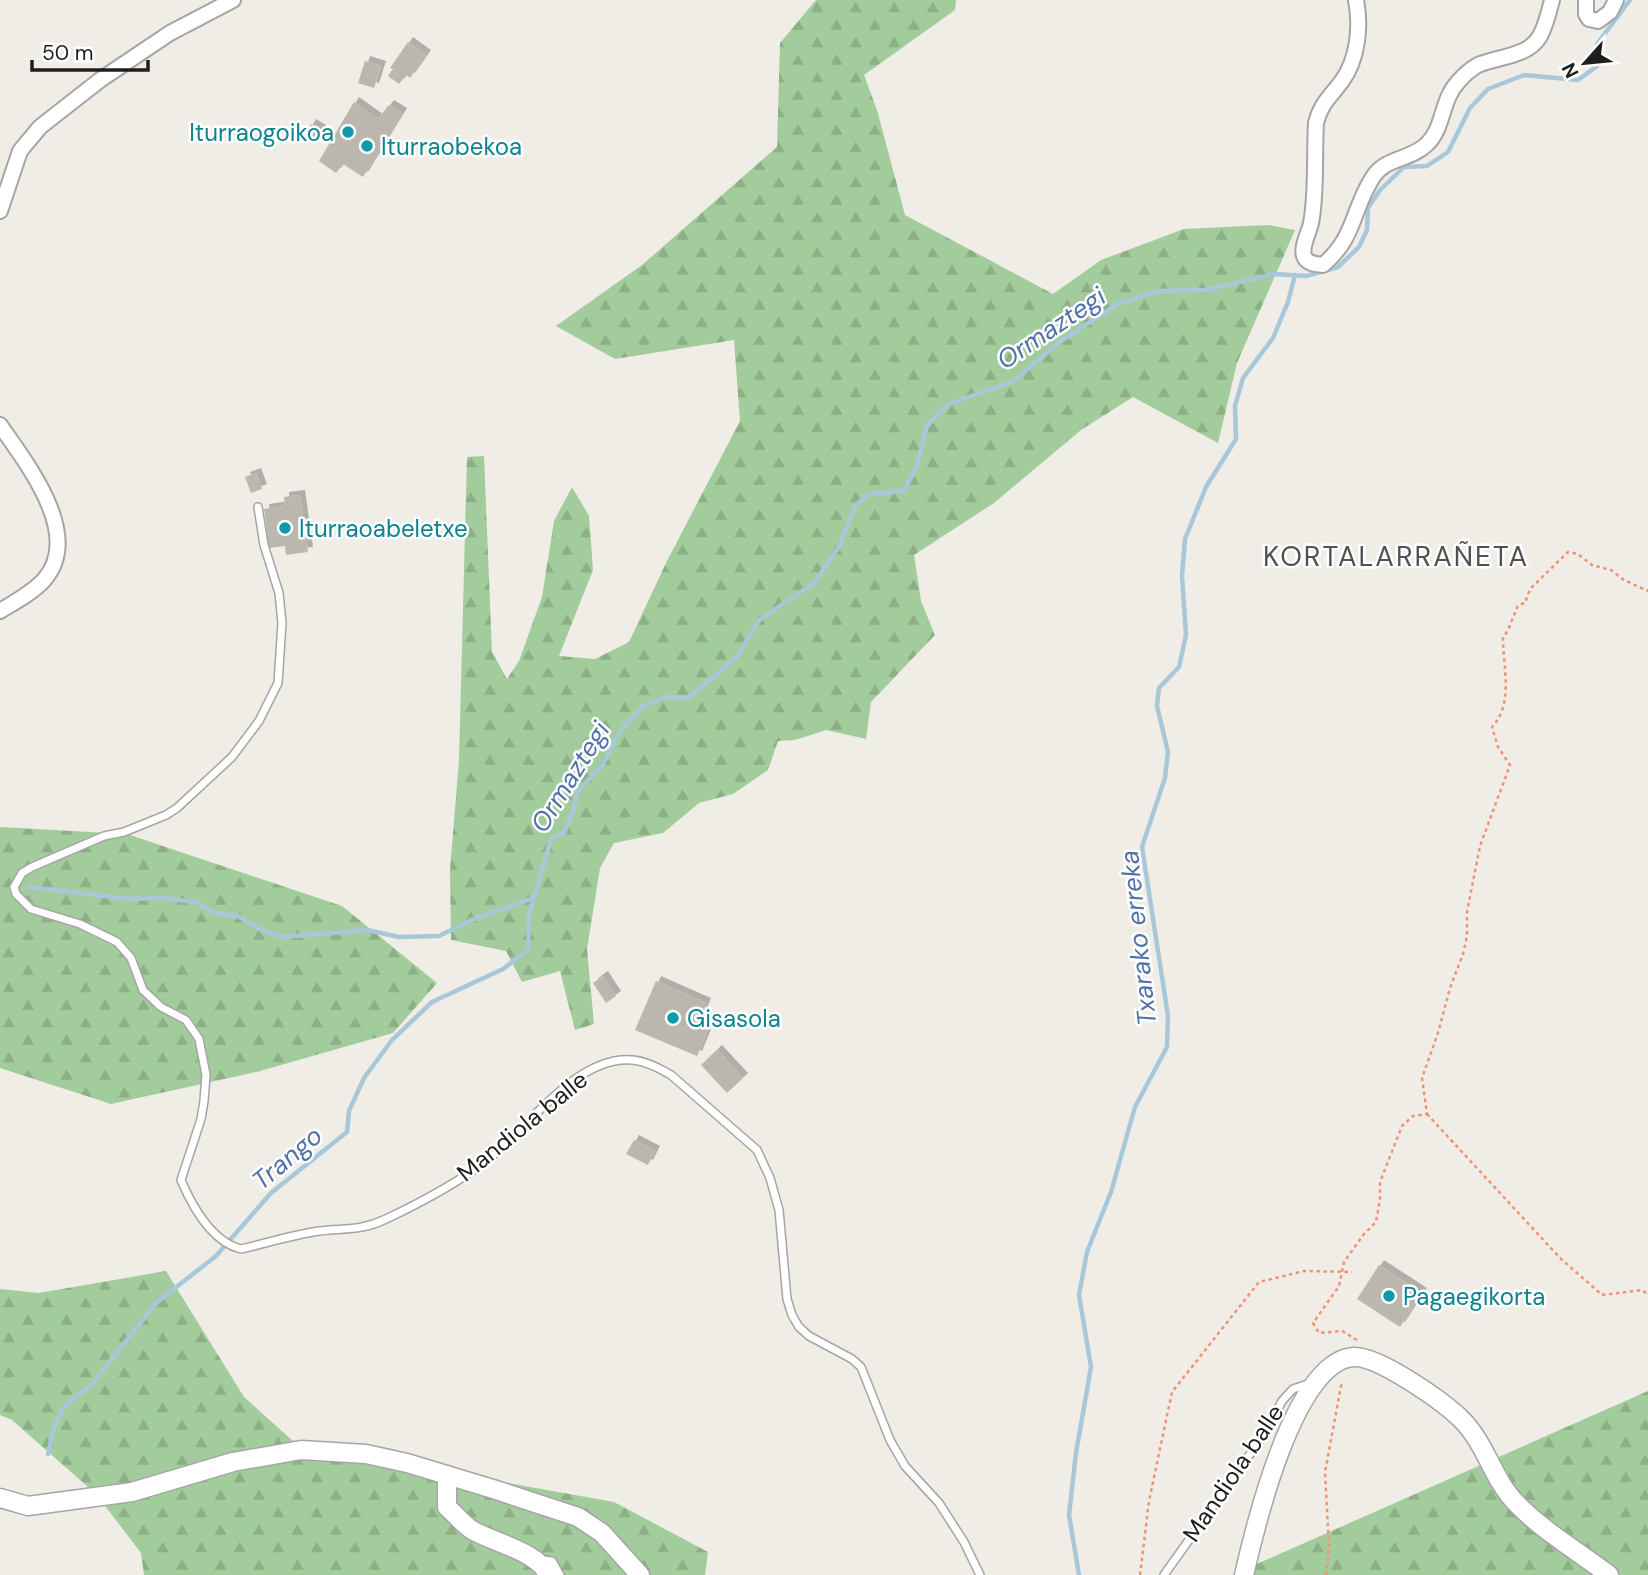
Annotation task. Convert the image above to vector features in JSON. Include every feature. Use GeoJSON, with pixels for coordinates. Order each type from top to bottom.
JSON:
{"type":"FeatureCollection","features":[{"type":"Feature","properties":{"kind":"street"},"geometry":{"type":"LineString","coordinates":[[0,211],[17,158],[40,127],[100,80],[170,33],[233,0]]}},
{"type":"Feature","properties":{"kind":"street"},"geometry":{"type":"LineString","coordinates":[[1356,0],[1358,13],[1355,51],[1343,80],[1320,108],[1316,123],[1311,220],[1304,247],[1304,255],[1314,264],[1323,265],[1341,246],[1355,221],[1367,186],[1379,168],[1427,145],[1437,128],[1449,92],[1477,66],[1519,53],[1531,46],[1540,37],[1552,0]]}},
{"type":"Feature","properties":{"kind":"street"},"geometry":{"type":"LineString","coordinates":[[1586,0],[1586,14],[1589,19],[1598,21],[1609,12],[1616,0]]}},
{"type":"Feature","properties":{"kind":"street"},"geometry":{"type":"LineString","coordinates":[[0,425],[44,494],[57,531],[55,559],[44,580],[0,611]]}},
{"type":"Feature","properties":{"kind":"street"},"geometry":{"type":"LineString","coordinates":[[1244,1575],[1269,1477],[1312,1383],[1331,1365],[1353,1357],[1380,1363],[1462,1419],[1480,1442],[1499,1479],[1516,1503],[1609,1575]]}},
{"type":"Feature","properties":{"kind":"street"},"geometry":{"type":"LineString","coordinates":[[0,1498],[28,1506],[132,1492],[233,1462],[301,1450],[366,1454],[447,1475],[578,1517],[602,1533],[640,1575]]}},
{"type":"Feature","properties":{"kind":"street"},"geometry":{"type":"LineString","coordinates":[[447,1475],[447,1507],[471,1529],[534,1559],[547,1570],[548,1575]]}},
{"type":"Feature","properties":{"kind":"lane","name":"Mandiola balle"},"geometry":{"type":"LineString","coordinates":[[258,507],[264,545],[279,593],[282,623],[278,683],[259,721],[232,757],[177,808],[166,815],[124,832],[104,836],[32,867],[22,873],[14,887],[16,894],[31,909],[80,924],[117,942],[131,958],[143,990],[161,1007],[186,1020],[200,1039],[206,1075],[204,1101],[201,1119],[181,1180],[194,1207],[218,1237],[230,1247],[241,1249],[318,1231],[368,1228],[435,1194],[492,1156],[586,1072],[600,1064],[632,1060],[655,1065],[671,1074],[757,1150],[770,1178],[779,1210],[787,1299],[792,1315],[799,1328],[809,1336],[852,1359],[861,1367],[890,1440],[905,1466],[939,1503],[964,1542],[980,1575]]}},
{"type":"Feature","properties":{"kind":"lane","name":"Mandiola balle"},"geometry":{"type":"LineString","coordinates":[[1164,1575],[1268,1429],[1282,1401],[1293,1389],[1312,1383]]}},
{"type":"Feature","properties":{"kind":"lane"},"geometry":{"type":"LineString","coordinates":[[534,1559],[552,1562],[560,1575]]}},
{"type":"Feature","properties":{"kind":"path"},"geometry":{"type":"LineString","coordinates":[[1648,591],[1624,580],[1611,570],[1592,565],[1578,554],[1569,552],[1531,589],[1525,603],[1518,605],[1503,638],[1506,698],[1500,718],[1492,727],[1498,747],[1510,765],[1480,846],[1467,912],[1467,936],[1463,954],[1422,1078],[1427,1114],[1560,1258],[1602,1295],[1642,1290],[1648,1295]]}},
{"type":"Feature","properties":{"kind":"path"},"geometry":{"type":"LineString","coordinates":[[1325,1575],[1329,1547],[1325,1472],[1342,1378],[1359,1341],[1342,1331],[1320,1333],[1313,1323],[1339,1286],[1340,1272],[1364,1234],[1376,1222],[1380,1182],[1402,1126],[1413,1116],[1427,1114]]}},
{"type":"Feature","properties":{"kind":"path"},"geometry":{"type":"LineString","coordinates":[[1140,1575],[1149,1501],[1172,1392],[1259,1282],[1304,1271],[1352,1272]]}},
{"type":"Feature","properties":{"kind":"green space"},"geometry":{"type":"Polygon","coordinates":[[[816,0],[956,0],[955,10],[864,75],[877,110],[905,215],[1053,294],[1101,260],[1184,229],[1268,225],[1295,230],[1237,363],[1218,443],[1133,397],[1081,430],[994,503],[914,555],[921,601],[935,635],[871,702],[866,739],[826,730],[795,740],[778,741],[768,770],[733,794],[699,803],[663,833],[614,843],[600,868],[587,949],[594,1024],[575,1030],[560,971],[522,982],[506,951],[451,940],[450,870],[459,760],[467,457],[484,456],[492,652],[507,679],[519,661],[542,597],[554,521],[572,487],[589,516],[593,570],[559,656],[595,659],[629,642],[667,561],[740,421],[734,340],[615,359],[556,326],[642,265],[777,147],[780,43],[816,0]]]}},
{"type":"Feature","properties":{"kind":"green space"},"geometry":{"type":"Polygon","coordinates":[[[0,827],[127,834],[342,906],[437,983],[393,1033],[260,1071],[111,1104],[0,1068],[0,827]]]}},
{"type":"Feature","properties":{"kind":"green space"},"geometry":{"type":"Polygon","coordinates":[[[166,1271],[244,1397],[294,1442],[405,1469],[492,1480],[614,1502],[708,1552],[705,1575],[144,1575],[141,1553],[96,1494],[12,1420],[0,1415],[0,1289],[39,1293],[166,1271]]]}},
{"type":"Feature","properties":{"kind":"green space"},"geometry":{"type":"Polygon","coordinates":[[[1648,1391],[1648,1575],[1232,1575],[1648,1391]]]}},
{"type":"Feature","properties":{"kind":"building"},"geometry":{"type":"Polygon","coordinates":[[[408,42],[426,55],[410,78],[406,75],[399,84],[388,76],[393,69],[390,68],[408,42]]]}},
{"type":"Feature","properties":{"kind":"building"},"geometry":{"type":"Polygon","coordinates":[[[365,61],[381,66],[374,88],[358,83],[365,61]]]}},
{"type":"Feature","properties":{"kind":"building"},"geometry":{"type":"Polygon","coordinates":[[[354,102],[378,119],[389,105],[402,113],[363,177],[343,164],[336,173],[319,161],[354,102]]]}},
{"type":"Feature","properties":{"kind":"building"},"geometry":{"type":"Polygon","coordinates":[[[311,124],[321,130],[313,141],[304,136],[311,124]]]}},
{"type":"Feature","properties":{"kind":"building"},"geometry":{"type":"Polygon","coordinates":[[[256,473],[262,489],[251,493],[245,477],[256,473]]]}},
{"type":"Feature","properties":{"kind":"building","name":"Iturraoabeletxe"},"geometry":{"type":"Polygon","coordinates":[[[300,495],[308,552],[286,555],[285,546],[269,548],[264,509],[285,506],[284,497],[300,495]]]}},
{"type":"Feature","properties":{"kind":"building"},"geometry":{"type":"Polygon","coordinates":[[[603,976],[616,996],[606,1003],[593,983],[603,976]]]}},
{"type":"Feature","properties":{"kind":"building","name":"Gisasola"},"geometry":{"type":"Polygon","coordinates":[[[656,981],[706,1003],[701,1015],[712,1020],[697,1056],[635,1030],[656,981]]]}},
{"type":"Feature","properties":{"kind":"building"},"geometry":{"type":"Polygon","coordinates":[[[717,1050],[743,1078],[727,1093],[701,1065],[717,1050]]]}},
{"type":"Feature","properties":{"kind":"building"},"geometry":{"type":"Polygon","coordinates":[[[634,1140],[655,1151],[648,1165],[626,1154],[634,1140]]]}},
{"type":"Feature","properties":{"kind":"building","name":"Pagaegikorta"},"geometry":{"type":"Polygon","coordinates":[[[1379,1265],[1422,1293],[1400,1327],[1357,1299],[1379,1265]]]}},
{"type":"Feature","properties":{"kind":"waterway","name":"Ormaztegi"},"geometry":{"type":"LineString","coordinates":[[48,1454],[54,1427],[64,1407],[93,1383],[156,1303],[216,1256],[271,1193],[347,1132],[349,1111],[364,1078],[392,1040],[432,1002],[503,969],[528,950],[529,915],[551,839],[564,833],[573,812],[577,792],[603,764],[621,730],[643,706],[666,697],[688,698],[737,657],[759,620],[814,583],[840,545],[855,506],[869,494],[904,491],[917,466],[927,426],[946,405],[1012,382],[1061,341],[1118,304],[1157,291],[1205,290],[1275,274],[1306,276],[1338,267],[1359,247],[1367,230],[1368,208],[1380,190],[1404,167],[1427,166],[1448,152],[1470,108],[1488,89],[1524,75],[1578,80],[1597,66],[1597,44],[1630,0]]}},
{"type":"Feature","properties":{"kind":"waterway","name":"Txarako erreka"},"geometry":{"type":"LineString","coordinates":[[1079,1575],[1069,1515],[1076,1453],[1091,1367],[1079,1295],[1087,1252],[1111,1192],[1135,1107],[1167,1047],[1168,1016],[1142,847],[1165,778],[1168,752],[1157,706],[1159,688],[1179,667],[1186,635],[1182,576],[1185,539],[1206,487],[1236,439],[1235,406],[1243,378],[1273,338],[1288,302],[1295,275]]}},
{"type":"Feature","properties":{"kind":"waterway"},"geometry":{"type":"LineString","coordinates":[[29,887],[130,899],[162,898],[196,902],[214,913],[238,916],[263,931],[283,937],[367,930],[399,937],[439,936],[476,918],[534,898]]}},
{"type":"Feature","properties":{"kind":"place","name":"Iturraogoikoa"},"geometry":{"type":"Point","coordinates":[348,132]}},
{"type":"Feature","properties":{"kind":"place","name":"Iturraobekoa"},"geometry":{"type":"Point","coordinates":[367,146]}},
{"type":"Feature","properties":{"kind":"place","name":"Iturraoabeletxe"},"geometry":{"type":"Point","coordinates":[285,528]}},
{"type":"Feature","properties":{"kind":"place","name":"Gisasola"},"geometry":{"type":"Point","coordinates":[673,1018]}},
{"type":"Feature","properties":{"kind":"place","name":"Pagaegikorta"},"geometry":{"type":"Point","coordinates":[1389,1296]}},
{"type":"Feature","properties":{"kind":"district","name":"KORTALARRAÑETA"},"geometry":{"type":"Point","coordinates":[1396,556]}},
{"type":"Feature","properties":{"kind":"water label","name":"Trango"},"geometry":{"type":"Point","coordinates":[287,1158]}}]}
